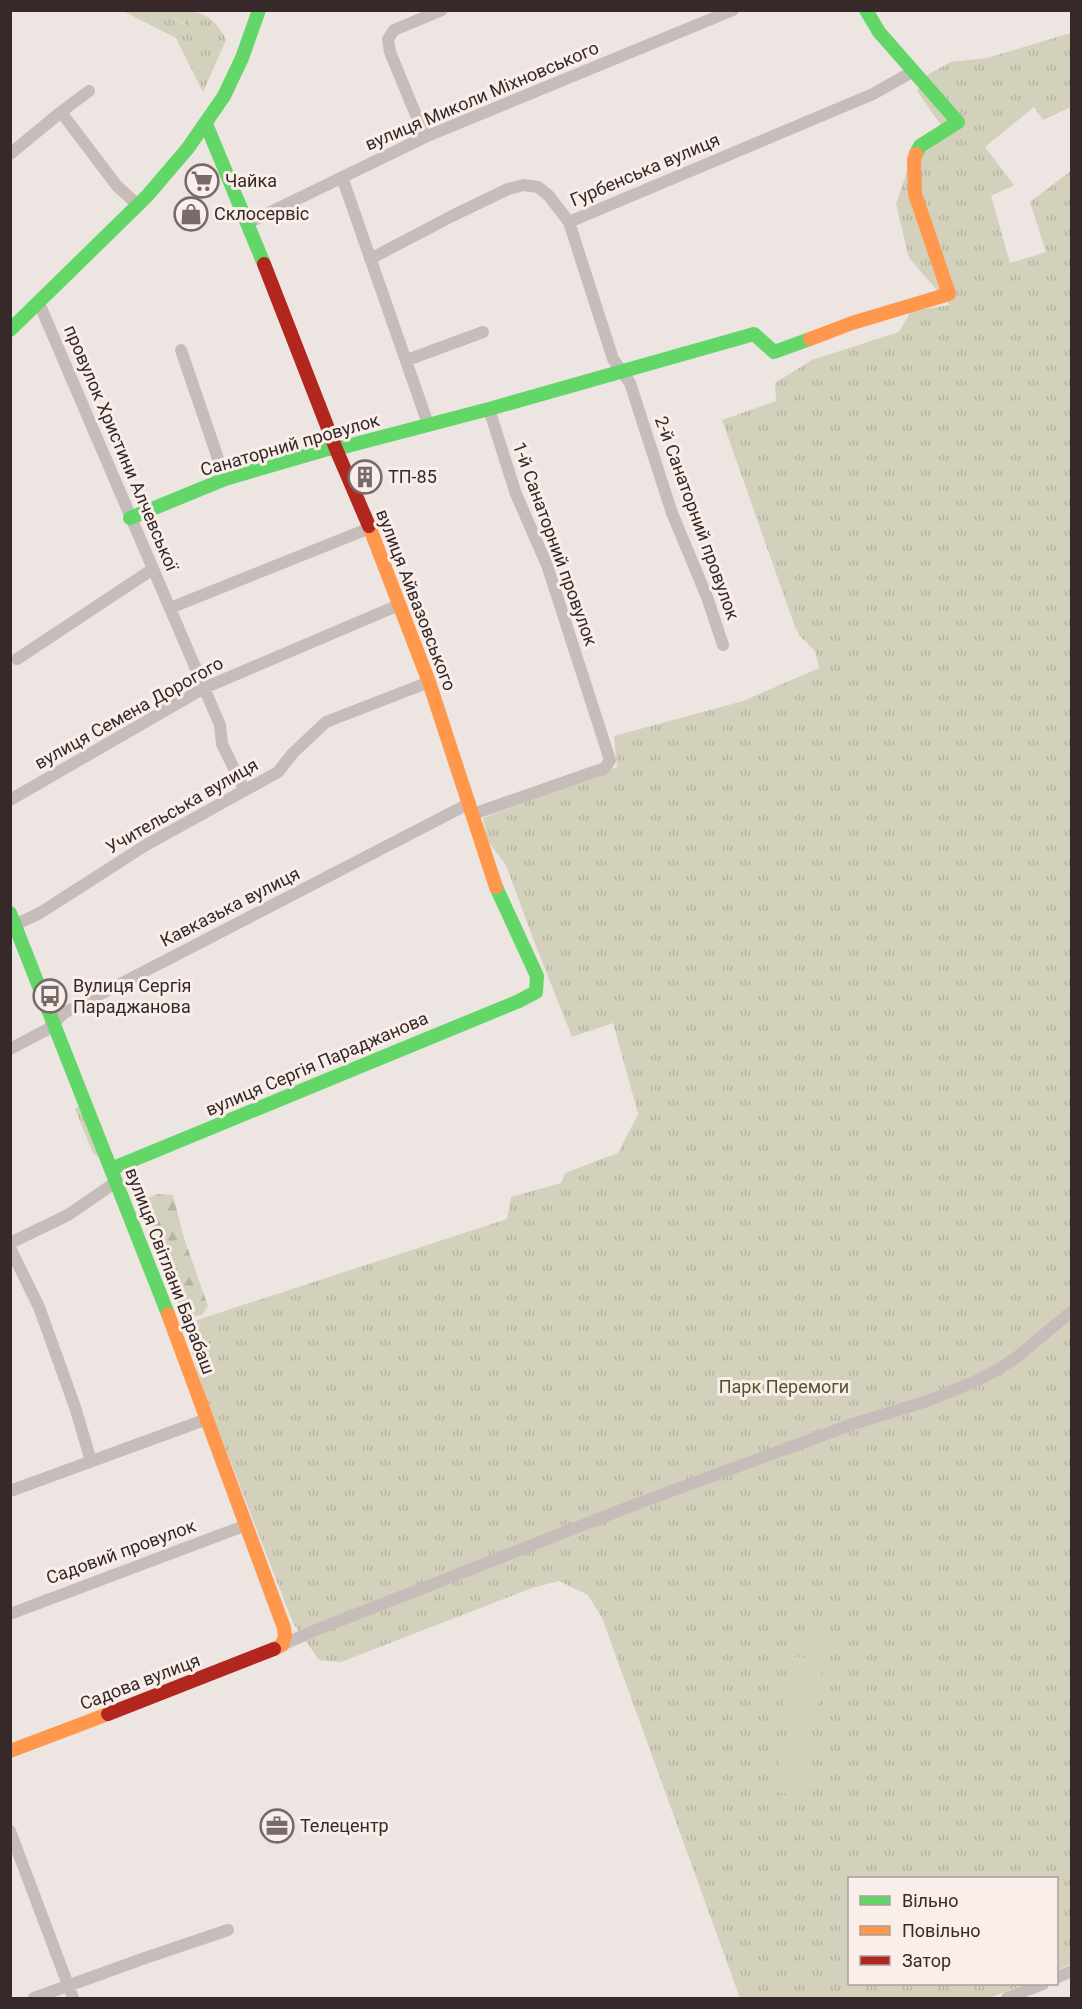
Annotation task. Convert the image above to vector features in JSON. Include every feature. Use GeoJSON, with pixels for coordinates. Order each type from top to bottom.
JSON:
{"type":"FeatureCollection","features":[{"type":"Feature","properties":{"kind":"street"},"geometry":{"type":"LineString","coordinates":[[10,330],[138,205],[207,124],[224,96],[242,58],[259,10]]}},
{"type":"Feature","properties":{"kind":"street"},"geometry":{"type":"LineString","coordinates":[[425,137],[390,52],[388,39],[394,30],[442,10]]}},
{"type":"Feature","properties":{"kind":"street","name":"вулиця Миколи Міхновського"},"geometry":{"type":"LineString","coordinates":[[248,223],[425,137],[733,10]]}},
{"type":"Feature","properties":{"kind":"street"},"geometry":{"type":"LineString","coordinates":[[866,10],[879,32],[912,72]]}},
{"type":"Feature","properties":{"kind":"street","name":"Гурбенська вулиця"},"geometry":{"type":"LineString","coordinates":[[370,259],[462,211],[508,189],[524,185],[538,187],[549,196],[569,222],[873,94],[912,72]]}},
{"type":"Feature","properties":{"kind":"street","name":"Санаторний провулок"},"geometry":{"type":"LineString","coordinates":[[130,518],[225,479],[328,449],[336,449],[489,409],[754,334],[774,352],[852,323],[950,294],[915,194],[914,159],[920,146],[958,122],[912,72]]}},
{"type":"Feature","properties":{"kind":"street"},"geometry":{"type":"LineString","coordinates":[[10,154],[89,92]]}},
{"type":"Feature","properties":{"kind":"street"},"geometry":{"type":"LineString","coordinates":[[61,112],[117,186],[138,205]]}},
{"type":"Feature","properties":{"kind":"street","name":"вулиця Айвазовського"},"geometry":{"type":"LineString","coordinates":[[207,124],[336,449],[370,528],[429,682],[493,880],[537,976],[536,992]]}},
{"type":"Feature","properties":{"kind":"street"},"geometry":{"type":"LineString","coordinates":[[342,177],[428,424]]}},
{"type":"Feature","properties":{"kind":"street","name":"2-й Санаторний провулок"},"geometry":{"type":"LineString","coordinates":[[569,222],[613,359],[630,383],[672,513],[708,597],[723,645]]}},
{"type":"Feature","properties":{"kind":"street","name":"провулок Христини Алчевської"},"geometry":{"type":"LineString","coordinates":[[39,303],[220,725],[222,744],[244,789]]}},
{"type":"Feature","properties":{"kind":"street"},"geometry":{"type":"LineString","coordinates":[[407,360],[483,332]]}},
{"type":"Feature","properties":{"kind":"street"},"geometry":{"type":"LineString","coordinates":[[181,350],[225,479]]}},
{"type":"Feature","properties":{"kind":"street","name":"1-й Санаторний провулок"},"geometry":{"type":"LineString","coordinates":[[489,409],[516,495],[547,565],[610,760]]}},
{"type":"Feature","properties":{"kind":"street"},"geometry":{"type":"LineString","coordinates":[[170,608],[370,528]]}},
{"type":"Feature","properties":{"kind":"street"},"geometry":{"type":"LineString","coordinates":[[17,659],[153,569]]}},
{"type":"Feature","properties":{"kind":"street","name":"вулиця Семена Дорогого"},"geometry":{"type":"LineString","coordinates":[[10,800],[204,688],[399,605]]}},
{"type":"Feature","properties":{"kind":"street","name":"Учительська вулиця"},"geometry":{"type":"LineString","coordinates":[[12,922],[39,913],[146,845],[278,772],[293,753],[326,722],[429,682]]}},
{"type":"Feature","properties":{"kind":"street","name":"Кавказька вулиця"},"geometry":{"type":"LineString","coordinates":[[10,1049],[48,1029],[64,1013],[471,808],[605,768],[610,760]]}},
{"type":"Feature","properties":{"kind":"street","name":"вулиця Світлани Барабаш"},"geometry":{"type":"LineString","coordinates":[[12,922],[150,1265],[244,1526],[284,1628],[285,1636],[282,1645]]}},
{"type":"Feature","properties":{"kind":"street","name":"вулиця Сергія Параджанова"},"geometry":{"type":"LineString","coordinates":[[113,1176],[536,992]]}},
{"type":"Feature","properties":{"kind":"street"},"geometry":{"type":"LineString","coordinates":[[10,1243],[68,1215],[113,1176]]}},
{"type":"Feature","properties":{"kind":"street"},"geometry":{"type":"LineString","coordinates":[[10,1248],[39,1307],[75,1407],[91,1461]]}},
{"type":"Feature","properties":{"kind":"street"},"geometry":{"type":"LineString","coordinates":[[282,1645],[583,1524],[853,1424],[927,1401],[976,1381],[1017,1357],[1071,1311]]}},
{"type":"Feature","properties":{"kind":"street"},"geometry":{"type":"LineString","coordinates":[[10,1491],[207,1419]]}},
{"type":"Feature","properties":{"kind":"street","name":"Садовий провулок"},"geometry":{"type":"LineString","coordinates":[[10,1614],[244,1526]]}},
{"type":"Feature","properties":{"kind":"street","name":"Садова вулиця"},"geometry":{"type":"LineString","coordinates":[[10,1751],[282,1645]]}},
{"type":"Feature","properties":{"kind":"street"},"geometry":{"type":"LineString","coordinates":[[10,1831],[73,1998]]}},
{"type":"Feature","properties":{"kind":"street"},"geometry":{"type":"LineString","coordinates":[[34,1998],[228,1930]]}},
{"type":"Feature","properties":{"kind":"street"},"geometry":{"type":"LineString","coordinates":[[1007,1998],[1038,1985]]}},
{"type":"Feature","properties":{"kind":"green space"},"geometry":{"type":"Polygon","coordinates":[[[123,11],[161,11],[188,26],[185,11],[205,15],[215,23],[226,40],[203,92],[176,38],[123,11]]]}},
{"type":"Feature","properties":{"kind":"green space"},"geometry":{"type":"Polygon","coordinates":[[[161,11],[185,11],[189,26],[161,11]]]}},
{"type":"Feature","properties":{"kind":"green space","name":"Парк Перемоги"},"geometry":{"type":"Polygon","coordinates":[[[1071,33],[1071,107],[1043,120],[1034,107],[985,147],[1014,185],[991,196],[1010,263],[1046,252],[1030,202],[1072,170],[1071,1964],[1058,1970],[1058,1877],[848,1877],[848,1985],[1022,1985],[989,1998],[740,1998],[602,1618],[588,1595],[559,1581],[532,1588],[341,1662],[319,1660],[293,1623],[204,1393],[190,1345],[188,1323],[507,1219],[511,1197],[561,1183],[565,1173],[618,1153],[638,1114],[613,1023],[572,1037],[506,865],[487,840],[483,818],[617,767],[614,736],[743,701],[819,668],[815,651],[800,636],[795,627],[722,420],[776,401],[775,383],[812,360],[899,332],[911,311],[950,305],[909,258],[896,204],[909,165],[947,134],[917,91],[927,75],[951,62],[987,58],[1071,33]]]}},
{"type":"Feature","properties":{"kind":"green space"},"geometry":{"type":"Polygon","coordinates":[[[80,1106],[99,1155],[97,1156],[93,1153],[75,1109],[80,1106]]]}},
{"type":"Feature","properties":{"kind":"green space"},"geometry":{"type":"Polygon","coordinates":[[[158,1194],[173,1195],[184,1238],[208,1306],[203,1314],[184,1320],[142,1200],[158,1194]]]}},
{"type":"Feature","properties":{"kind":"green space"},"geometry":{"type":"Polygon","coordinates":[[[794,1630],[826,1634],[823,1658],[791,1654],[794,1630]]]}},
{"type":"Feature","properties":{"kind":"green space"},"geometry":{"type":"Polygon","coordinates":[[[790,1656],[823,1660],[815,1726],[782,1722],[790,1656]]]}},
{"type":"Feature","properties":{"kind":"green space"},"geometry":{"type":"Polygon","coordinates":[[[782,1739],[810,1742],[803,1796],[775,1792],[782,1739]]]}},
{"type":"Feature","properties":{"kind":"traffic: fast"},"geometry":{"type":"LineString","coordinates":[[10,330],[147,196],[188,148],[224,96],[242,58],[259,10]]}},
{"type":"Feature","properties":{"kind":"traffic: fast"},"geometry":{"type":"LineString","coordinates":[[866,10],[879,32],[958,122],[920,146],[916,154]]}},
{"type":"Feature","properties":{"kind":"traffic: fast"},"geometry":{"type":"LineString","coordinates":[[206,124],[264,264]]}},
{"type":"Feature","properties":{"kind":"traffic: fast"},"geometry":{"type":"LineString","coordinates":[[130,518],[225,479],[328,449],[336,449],[489,409],[754,334],[774,352],[810,339]]}},
{"type":"Feature","properties":{"kind":"traffic: fast"},"geometry":{"type":"LineString","coordinates":[[111,1169],[536,992],[537,976],[496,887]]}},
{"type":"Feature","properties":{"kind":"traffic: fast"},"geometry":{"type":"LineString","coordinates":[[10,913],[168,1314]]}},
{"type":"Feature","properties":{"kind":"traffic: slow"},"geometry":{"type":"LineString","coordinates":[[810,339],[852,323],[949,294],[915,194],[914,159],[916,154]]}},
{"type":"Feature","properties":{"kind":"traffic: slow"},"geometry":{"type":"LineString","coordinates":[[369,526],[429,682],[496,887]]}},
{"type":"Feature","properties":{"kind":"traffic: slow"},"geometry":{"type":"LineString","coordinates":[[168,1314],[284,1628],[285,1636],[282,1645],[274,1649]]}},
{"type":"Feature","properties":{"kind":"traffic: slow"},"geometry":{"type":"LineString","coordinates":[[10,1751],[108,1714]]}},
{"type":"Feature","properties":{"kind":"traffic: jam"},"geometry":{"type":"LineString","coordinates":[[264,264],[336,449],[369,526]]}},
{"type":"Feature","properties":{"kind":"traffic: jam"},"geometry":{"type":"LineString","coordinates":[[108,1714],[274,1649]]}},
{"type":"Feature","properties":{"kind":"place","name":"Чайка"},"geometry":{"type":"Point","coordinates":[202,181]}},
{"type":"Feature","properties":{"kind":"place","name":"Склосервіс"},"geometry":{"type":"Point","coordinates":[191,214]}},
{"type":"Feature","properties":{"kind":"place","name":"ТП-85"},"geometry":{"type":"Point","coordinates":[365,477]}},
{"type":"Feature","properties":{"kind":"place","name":"Вулиця Сергія Параджанова"},"geometry":{"type":"Point","coordinates":[50,996]}},
{"type":"Feature","properties":{"kind":"place","name":"Телецентр"},"geometry":{"type":"Point","coordinates":[277,1826]}}]}
